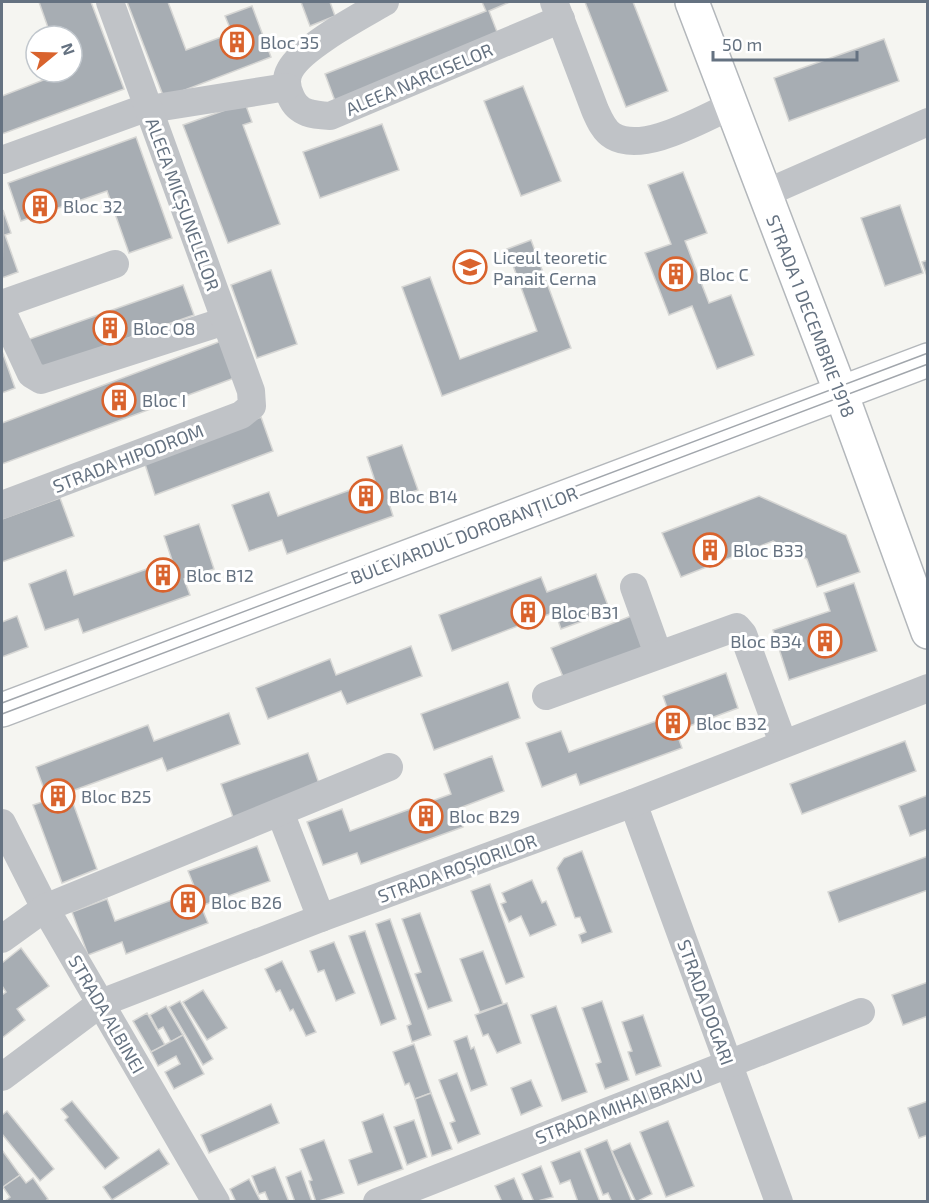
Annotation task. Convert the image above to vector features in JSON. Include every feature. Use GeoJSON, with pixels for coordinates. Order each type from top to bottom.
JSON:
{"type":"FeatureCollection","features":[{"type":"Feature","properties":{"kind":"main road","name":"STRADA 1 DECEMBRIE 1918"},"geometry":{"type":"LineString","coordinates":[[692,2],[841,393],[927,632]]}},
{"type":"Feature","properties":{"kind":"main road","name":"BULEVARDUL DOROBANȚILOR"},"geometry":{"type":"LineString","coordinates":[[2,710],[927,360]]}},
{"type":"Feature","properties":{"kind":"street","name":"ALEEA MICȘUNELELOR"},"geometry":{"type":"LineString","coordinates":[[110,2],[251,391],[252,406]]}},
{"type":"Feature","properties":{"kind":"street"},"geometry":{"type":"LineString","coordinates":[[2,160],[148,109],[286,87],[289,71],[305,52],[385,2]]}},
{"type":"Feature","properties":{"kind":"street"},"geometry":{"type":"LineString","coordinates":[[557,10],[595,110],[604,127],[613,136],[634,142],[650,140],[731,106]]}},
{"type":"Feature","properties":{"kind":"street","name":"ALEEA NARCISELOR"},"geometry":{"type":"LineString","coordinates":[[286,87],[294,105],[309,114],[330,116],[557,10]]}},
{"type":"Feature","properties":{"kind":"street"},"geometry":{"type":"LineString","coordinates":[[764,194],[927,122]]}},
{"type":"Feature","properties":{"kind":"street"},"geometry":{"type":"LineString","coordinates":[[2,304],[115,264]]}},
{"type":"Feature","properties":{"kind":"street"},"geometry":{"type":"LineString","coordinates":[[2,311],[31,375],[41,380],[225,321]]}},
{"type":"Feature","properties":{"kind":"street","name":"STRADA HIPODROM"},"geometry":{"type":"LineString","coordinates":[[2,506],[241,415],[252,406]]}},
{"type":"Feature","properties":{"kind":"street"},"geometry":{"type":"LineString","coordinates":[[634,587],[658,654]]}},
{"type":"Feature","properties":{"kind":"street"},"geometry":{"type":"LineString","coordinates":[[546,696],[737,627],[743,634],[783,743]]}},
{"type":"Feature","properties":{"kind":"street","name":"STRADA ROȘIORILOR"},"geometry":{"type":"LineString","coordinates":[[2,1077],[101,1003],[321,918],[633,804],[927,688]]}},
{"type":"Feature","properties":{"kind":"street"},"geometry":{"type":"LineString","coordinates":[[2,939],[45,908],[389,767]]}},
{"type":"Feature","properties":{"kind":"street","name":"STRADA DOGARI"},"geometry":{"type":"LineString","coordinates":[[633,804],[779,1202]]}},
{"type":"Feature","properties":{"kind":"street"},"geometry":{"type":"LineString","coordinates":[[280,812],[321,918]]}},
{"type":"Feature","properties":{"kind":"street","name":"STRADA ALBINEI"},"geometry":{"type":"LineString","coordinates":[[2,823],[45,908],[216,1202]]}},
{"type":"Feature","properties":{"kind":"street","name":"STRADA MIHAI BRAVU"},"geometry":{"type":"LineString","coordinates":[[376,1202],[861,1012]]}},
{"type":"Feature","properties":{"kind":"building"},"geometry":{"type":"Polygon","coordinates":[[[39,2],[91,2],[124,89],[2,134],[2,96],[33,84],[84,84],[84,24],[47,24],[39,2]]]}},
{"type":"Feature","properties":{"kind":"building","name":"Bloc 35"},"geometry":{"type":"Polygon","coordinates":[[[127,2],[168,2],[186,50],[232,33],[225,16],[252,6],[271,57],[164,98],[127,2]]]}},
{"type":"Feature","properties":{"kind":"building"},"geometry":{"type":"Polygon","coordinates":[[[301,2],[330,2],[335,16],[310,26],[301,2]]]}},
{"type":"Feature","properties":{"kind":"building"},"geometry":{"type":"Polygon","coordinates":[[[482,2],[510,2],[489,11],[499,37],[335,101],[325,74],[486,11],[482,2]]]}},
{"type":"Feature","properties":{"kind":"building"},"geometry":{"type":"Polygon","coordinates":[[[585,2],[633,2],[668,91],[626,107],[585,2]]]}},
{"type":"Feature","properties":{"kind":"building"},"geometry":{"type":"Polygon","coordinates":[[[884,39],[899,81],[789,121],[774,78],[884,39]]]}},
{"type":"Feature","properties":{"kind":"building"},"geometry":{"type":"Polygon","coordinates":[[[523,86],[561,181],[521,196],[484,101],[523,86]]]}},
{"type":"Feature","properties":{"kind":"building"},"geometry":{"type":"Polygon","coordinates":[[[245,103],[252,122],[243,125],[280,224],[228,243],[183,125],[245,103]]]}},
{"type":"Feature","properties":{"kind":"building"},"geometry":{"type":"Polygon","coordinates":[[[382,124],[399,170],[320,198],[303,152],[382,124]]]}},
{"type":"Feature","properties":{"kind":"building","name":"Bloc 32"},"geometry":{"type":"Polygon","coordinates":[[[136,137],[172,238],[129,253],[107,191],[21,221],[8,183],[136,137]]]}},
{"type":"Feature","properties":{"kind":"building","name":"Bloc C"},"geometry":{"type":"Polygon","coordinates":[[[683,172],[707,233],[685,241],[709,303],[731,295],[754,355],[717,369],[692,306],[669,315],[645,253],[671,244],[648,185],[683,172]]]}},
{"type":"Feature","properties":{"kind":"building"},"geometry":{"type":"Polygon","coordinates":[[[900,205],[923,273],[885,286],[861,218],[900,205]]]}},
{"type":"Feature","properties":{"kind":"building"},"geometry":{"type":"Polygon","coordinates":[[[3,210],[11,233],[5,235],[18,272],[2,278],[3,210]]]}},
{"type":"Feature","properties":{"kind":"building"},"geometry":{"type":"Polygon","coordinates":[[[531,240],[571,348],[442,396],[402,287],[430,277],[460,359],[537,331],[507,249],[531,240]]]}},
{"type":"Feature","properties":{"kind":"building"},"geometry":{"type":"Polygon","coordinates":[[[928,260],[928,279],[922,262],[928,260]]]}},
{"type":"Feature","properties":{"kind":"building"},"geometry":{"type":"Polygon","coordinates":[[[271,270],[297,344],[257,358],[231,285],[271,270]]]}},
{"type":"Feature","properties":{"kind":"building","name":"Bloc O8"},"geometry":{"type":"Polygon","coordinates":[[[183,285],[194,315],[37,370],[27,340],[183,285]]]}},
{"type":"Feature","properties":{"kind":"building","name":"Bloc I"},"geometry":{"type":"Polygon","coordinates":[[[224,340],[237,377],[2,464],[2,423],[224,340]]]}},
{"type":"Feature","properties":{"kind":"building"},"geometry":{"type":"Polygon","coordinates":[[[2,351],[15,388],[2,393],[2,351]]]}},
{"type":"Feature","properties":{"kind":"building"},"geometry":{"type":"Polygon","coordinates":[[[261,417],[273,451],[155,495],[144,461],[261,417]]]}},
{"type":"Feature","properties":{"kind":"building","name":"Bloc B14"},"geometry":{"type":"Polygon","coordinates":[[[402,445],[418,490],[388,500],[393,516],[287,554],[282,540],[249,551],[232,505],[269,492],[278,516],[375,481],[367,457],[402,445]]]}},
{"type":"Feature","properties":{"kind":"building","name":"Bloc B33"},"geometry":{"type":"Polygon","coordinates":[[[759,496],[846,535],[860,572],[817,587],[807,559],[773,541],[681,577],[662,533],[759,496]]]}},
{"type":"Feature","properties":{"kind":"building"},"geometry":{"type":"Polygon","coordinates":[[[60,498],[74,536],[2,562],[2,519],[60,498]]]}},
{"type":"Feature","properties":{"kind":"building","name":"Bloc B12"},"geometry":{"type":"Polygon","coordinates":[[[199,524],[214,569],[184,579],[190,595],[83,633],[78,619],[45,630],[29,584],[66,570],[74,595],[172,560],[164,536],[199,524]]]}},
{"type":"Feature","properties":{"kind":"building","name":"Bloc B31"},"geometry":{"type":"Polygon","coordinates":[[[596,574],[610,611],[561,629],[555,612],[452,651],[439,615],[541,577],[547,592],[596,574]]]}},
{"type":"Feature","properties":{"kind":"building","name":"Bloc B34"},"geometry":{"type":"Polygon","coordinates":[[[854,583],[877,651],[789,680],[773,630],[830,611],[824,593],[854,583]]]}},
{"type":"Feature","properties":{"kind":"building"},"geometry":{"type":"Polygon","coordinates":[[[17,616],[28,647],[2,657],[2,622],[17,616]]]}},
{"type":"Feature","properties":{"kind":"building"},"geometry":{"type":"Polygon","coordinates":[[[631,616],[645,653],[566,684],[551,648],[631,616]]]}},
{"type":"Feature","properties":{"kind":"building"},"geometry":{"type":"Polygon","coordinates":[[[411,646],[422,676],[347,704],[341,691],[268,719],[256,688],[330,659],[336,675],[411,646]]]}},
{"type":"Feature","properties":{"kind":"building","name":"Bloc B32"},"geometry":{"type":"Polygon","coordinates":[[[726,673],[738,708],[676,731],[682,748],[580,785],[576,774],[542,787],[526,743],[561,731],[569,752],[670,716],[663,696],[726,673]]]}},
{"type":"Feature","properties":{"kind":"building"},"geometry":{"type":"Polygon","coordinates":[[[508,682],[520,718],[434,750],[421,714],[508,682]]]}},
{"type":"Feature","properties":{"kind":"building","name":"Bloc B25"},"geometry":{"type":"Polygon","coordinates":[[[229,713],[240,744],[167,771],[162,758],[69,792],[97,869],[62,883],[33,805],[48,800],[36,767],[148,725],[154,741],[229,713]]]}},
{"type":"Feature","properties":{"kind":"building"},"geometry":{"type":"Polygon","coordinates":[[[905,741],[916,771],[802,814],[790,784],[905,741]]]}},
{"type":"Feature","properties":{"kind":"building"},"geometry":{"type":"Polygon","coordinates":[[[308,753],[321,789],[234,820],[221,784],[308,753]]]}},
{"type":"Feature","properties":{"kind":"building","name":"Bloc B29"},"geometry":{"type":"Polygon","coordinates":[[[492,756],[504,791],[457,809],[463,827],[361,864],[357,853],[323,865],[307,822],[342,809],[350,831],[451,794],[444,774],[492,756]]]}},
{"type":"Feature","properties":{"kind":"building"},"geometry":{"type":"Polygon","coordinates":[[[928,795],[928,829],[910,836],[899,806],[928,795]]]}},
{"type":"Feature","properties":{"kind":"building","name":"Bloc B26"},"geometry":{"type":"Polygon","coordinates":[[[257,846],[270,881],[201,906],[208,923],[126,954],[122,942],[88,955],[72,912],[107,899],[115,921],[196,891],[188,871],[257,846]]]}},
{"type":"Feature","properties":{"kind":"building"},"geometry":{"type":"Polygon","coordinates":[[[582,851],[612,932],[582,943],[579,935],[586,932],[580,917],[575,918],[557,868],[564,858],[582,851]]]}},
{"type":"Feature","properties":{"kind":"building"},"geometry":{"type":"Polygon","coordinates":[[[928,856],[928,890],[839,922],[828,892],[928,856]]]}},
{"type":"Feature","properties":{"kind":"building"},"geometry":{"type":"Polygon","coordinates":[[[532,880],[542,903],[546,901],[556,925],[530,936],[521,916],[509,922],[501,904],[506,902],[502,893],[532,880]]]}},
{"type":"Feature","properties":{"kind":"building"},"geometry":{"type":"Polygon","coordinates":[[[490,884],[524,977],[506,984],[471,891],[490,884]]]}},
{"type":"Feature","properties":{"kind":"building"},"geometry":{"type":"Polygon","coordinates":[[[420,913],[452,1001],[428,1009],[415,974],[421,972],[402,919],[420,913]]]}},
{"type":"Feature","properties":{"kind":"building"},"geometry":{"type":"Polygon","coordinates":[[[390,919],[431,1035],[412,1042],[407,1026],[411,1024],[376,924],[390,919]]]}},
{"type":"Feature","properties":{"kind":"building"},"geometry":{"type":"Polygon","coordinates":[[[365,931],[396,1019],[381,1025],[349,936],[365,931]]]}},
{"type":"Feature","properties":{"kind":"building"},"geometry":{"type":"Polygon","coordinates":[[[334,942],[355,993],[336,1001],[324,970],[318,972],[310,951],[334,942]]]}},
{"type":"Feature","properties":{"kind":"building"},"geometry":{"type":"Polygon","coordinates":[[[21,948],[49,986],[17,1009],[25,1020],[2,1038],[2,995],[6,992],[2,986],[2,963],[21,948]]]}},
{"type":"Feature","properties":{"kind":"building"},"geometry":{"type":"Polygon","coordinates":[[[483,951],[503,1004],[480,1012],[460,959],[483,951]]]}},
{"type":"Feature","properties":{"kind":"building"},"geometry":{"type":"Polygon","coordinates":[[[282,961],[316,1032],[306,1036],[293,1009],[290,1011],[280,990],[276,992],[265,969],[282,961]]]}},
{"type":"Feature","properties":{"kind":"building"},"geometry":{"type":"Polygon","coordinates":[[[928,982],[928,1016],[903,1025],[892,995],[928,982]]]}},
{"type":"Feature","properties":{"kind":"building"},"geometry":{"type":"Polygon","coordinates":[[[203,990],[227,1028],[207,1040],[183,1002],[203,990]]]}},
{"type":"Feature","properties":{"kind":"building"},"geometry":{"type":"Polygon","coordinates":[[[180,1001],[213,1059],[203,1065],[169,1007],[180,1001]]]}},
{"type":"Feature","properties":{"kind":"building"},"geometry":{"type":"Polygon","coordinates":[[[602,1001],[629,1080],[605,1089],[596,1064],[601,1062],[582,1008],[602,1001]]]}},
{"type":"Feature","properties":{"kind":"building"},"geometry":{"type":"Polygon","coordinates":[[[507,1003],[521,1043],[497,1053],[488,1034],[483,1036],[475,1015],[507,1003]]]}},
{"type":"Feature","properties":{"kind":"building"},"geometry":{"type":"Polygon","coordinates":[[[166,1006],[183,1035],[171,1042],[163,1027],[158,1030],[150,1015],[166,1006]]]}},
{"type":"Feature","properties":{"kind":"building"},"geometry":{"type":"Polygon","coordinates":[[[556,1006],[587,1092],[562,1101],[531,1015],[556,1006]]]}},
{"type":"Feature","properties":{"kind":"building"},"geometry":{"type":"Polygon","coordinates":[[[147,1013],[165,1045],[151,1052],[133,1021],[147,1013]]]}},
{"type":"Feature","properties":{"kind":"building"},"geometry":{"type":"Polygon","coordinates":[[[643,1015],[661,1066],[636,1075],[628,1052],[632,1051],[622,1022],[643,1015]]]}},
{"type":"Feature","properties":{"kind":"building"},"geometry":{"type":"Polygon","coordinates":[[[183,1035],[204,1074],[174,1089],[165,1072],[180,1064],[176,1056],[158,1066],[151,1052],[183,1035]]]}},
{"type":"Feature","properties":{"kind":"building"},"geometry":{"type":"Polygon","coordinates":[[[467,1036],[471,1049],[474,1047],[487,1085],[471,1091],[454,1041],[467,1036]]]}},
{"type":"Feature","properties":{"kind":"building"},"geometry":{"type":"Polygon","coordinates":[[[414,1044],[431,1093],[415,1099],[409,1083],[405,1085],[393,1052],[414,1044]]]}},
{"type":"Feature","properties":{"kind":"building"},"geometry":{"type":"Polygon","coordinates":[[[457,1073],[480,1134],[458,1143],[450,1123],[455,1121],[439,1080],[457,1073]]]}},
{"type":"Feature","properties":{"kind":"building"},"geometry":{"type":"Polygon","coordinates":[[[531,1080],[542,1106],[521,1115],[511,1088],[531,1080]]]}},
{"type":"Feature","properties":{"kind":"building"},"geometry":{"type":"Polygon","coordinates":[[[431,1093],[452,1149],[432,1156],[415,1099],[431,1093]]]}},
{"type":"Feature","properties":{"kind":"building"},"geometry":{"type":"Polygon","coordinates":[[[72,1101],[119,1158],[105,1169],[65,1120],[68,1117],[61,1109],[72,1101]]]}},
{"type":"Feature","properties":{"kind":"building"},"geometry":{"type":"Polygon","coordinates":[[[928,1101],[928,1135],[919,1138],[908,1108],[928,1101]]]}},
{"type":"Feature","properties":{"kind":"building"},"geometry":{"type":"Polygon","coordinates":[[[271,1104],[279,1123],[209,1153],[201,1135],[271,1104]]]}},
{"type":"Feature","properties":{"kind":"building"},"geometry":{"type":"Polygon","coordinates":[[[7,1111],[54,1169],[40,1181],[2,1134],[2,1115],[7,1111]]]}},
{"type":"Feature","properties":{"kind":"building"},"geometry":{"type":"Polygon","coordinates":[[[383,1114],[403,1169],[358,1185],[349,1160],[372,1152],[362,1122],[383,1114]]]}},
{"type":"Feature","properties":{"kind":"building"},"geometry":{"type":"Polygon","coordinates":[[[414,1120],[427,1157],[407,1165],[394,1127],[414,1120]]]}},
{"type":"Feature","properties":{"kind":"building"},"geometry":{"type":"Polygon","coordinates":[[[668,1121],[694,1186],[666,1197],[640,1132],[668,1121]]]}},
{"type":"Feature","properties":{"kind":"building"},"geometry":{"type":"Polygon","coordinates":[[[324,1140],[344,1193],[316,1202],[309,1181],[312,1180],[300,1149],[324,1140]]]}},
{"type":"Feature","properties":{"kind":"building"},"geometry":{"type":"Polygon","coordinates":[[[607,1140],[632,1202],[612,1202],[608,1193],[603,1195],[585,1149],[607,1140]]]}},
{"type":"Feature","properties":{"kind":"building"},"geometry":{"type":"Polygon","coordinates":[[[630,1143],[652,1194],[636,1202],[612,1151],[630,1143]]]}},
{"type":"Feature","properties":{"kind":"building"},"geometry":{"type":"Polygon","coordinates":[[[159,1149],[169,1164],[112,1200],[103,1187],[159,1149]]]}},
{"type":"Feature","properties":{"kind":"building"},"geometry":{"type":"Polygon","coordinates":[[[2,1150],[20,1175],[2,1188],[2,1150]]]}},
{"type":"Feature","properties":{"kind":"building"},"geometry":{"type":"Polygon","coordinates":[[[580,1151],[600,1202],[578,1202],[570,1180],[560,1184],[551,1162],[580,1151]]]}},
{"type":"Feature","properties":{"kind":"building"},"geometry":{"type":"Polygon","coordinates":[[[541,1166],[553,1197],[534,1202],[522,1174],[541,1166]]]}},
{"type":"Feature","properties":{"kind":"building"},"geometry":{"type":"Polygon","coordinates":[[[275,1167],[289,1202],[269,1202],[265,1192],[259,1194],[252,1176],[275,1167]]]}},
{"type":"Feature","properties":{"kind":"building"},"geometry":{"type":"Polygon","coordinates":[[[301,1171],[312,1202],[295,1202],[286,1177],[301,1171]]]}},
{"type":"Feature","properties":{"kind":"building"},"geometry":{"type":"Polygon","coordinates":[[[20,1175],[26,1183],[33,1178],[48,1199],[44,1202],[4,1202],[10,1197],[3,1187],[20,1175]]]}},
{"type":"Feature","properties":{"kind":"building"},"geometry":{"type":"Polygon","coordinates":[[[514,1178],[524,1202],[502,1202],[495,1186],[514,1178]]]}},
{"type":"Feature","properties":{"kind":"building"},"geometry":{"type":"Polygon","coordinates":[[[249,1179],[261,1202],[236,1202],[230,1189],[249,1179]]]}},
{"type":"Feature","properties":{"kind":"tram line"},"geometry":{"type":"LineString","coordinates":[[2,703],[928,353]]}},
{"type":"Feature","properties":{"kind":"tram line"},"geometry":{"type":"LineString","coordinates":[[2,714],[928,364]]}},
{"type":"Feature","properties":{"kind":"place","name":"Bloc 35"},"geometry":{"type":"Point","coordinates":[237,42]}},
{"type":"Feature","properties":{"kind":"place","name":"Bloc 32"},"geometry":{"type":"Point","coordinates":[40,206]}},
{"type":"Feature","properties":{"kind":"place","name":"Liceul teoretic Panait Cerna"},"geometry":{"type":"Point","coordinates":[470,267]}},
{"type":"Feature","properties":{"kind":"place","name":"Bloc C"},"geometry":{"type":"Point","coordinates":[676,274]}},
{"type":"Feature","properties":{"kind":"place","name":"Bloc O8"},"geometry":{"type":"Point","coordinates":[110,328]}},
{"type":"Feature","properties":{"kind":"place","name":"Bloc I"},"geometry":{"type":"Point","coordinates":[119,400]}},
{"type":"Feature","properties":{"kind":"place","name":"Bloc B14"},"geometry":{"type":"Point","coordinates":[366,496]}},
{"type":"Feature","properties":{"kind":"place","name":"Bloc B33"},"geometry":{"type":"Point","coordinates":[710,550]}},
{"type":"Feature","properties":{"kind":"place","name":"Bloc B12"},"geometry":{"type":"Point","coordinates":[163,575]}},
{"type":"Feature","properties":{"kind":"place","name":"Bloc B31"},"geometry":{"type":"Point","coordinates":[528,612]}},
{"type":"Feature","properties":{"kind":"place","name":"Bloc B34"},"geometry":{"type":"Point","coordinates":[825,641]}},
{"type":"Feature","properties":{"kind":"place","name":"Bloc B32"},"geometry":{"type":"Point","coordinates":[673,723]}},
{"type":"Feature","properties":{"kind":"place","name":"Bloc B25"},"geometry":{"type":"Point","coordinates":[58,796]}},
{"type":"Feature","properties":{"kind":"place","name":"Bloc B29"},"geometry":{"type":"Point","coordinates":[426,816]}},
{"type":"Feature","properties":{"kind":"place","name":"Bloc B26"},"geometry":{"type":"Point","coordinates":[188,902]}}]}
